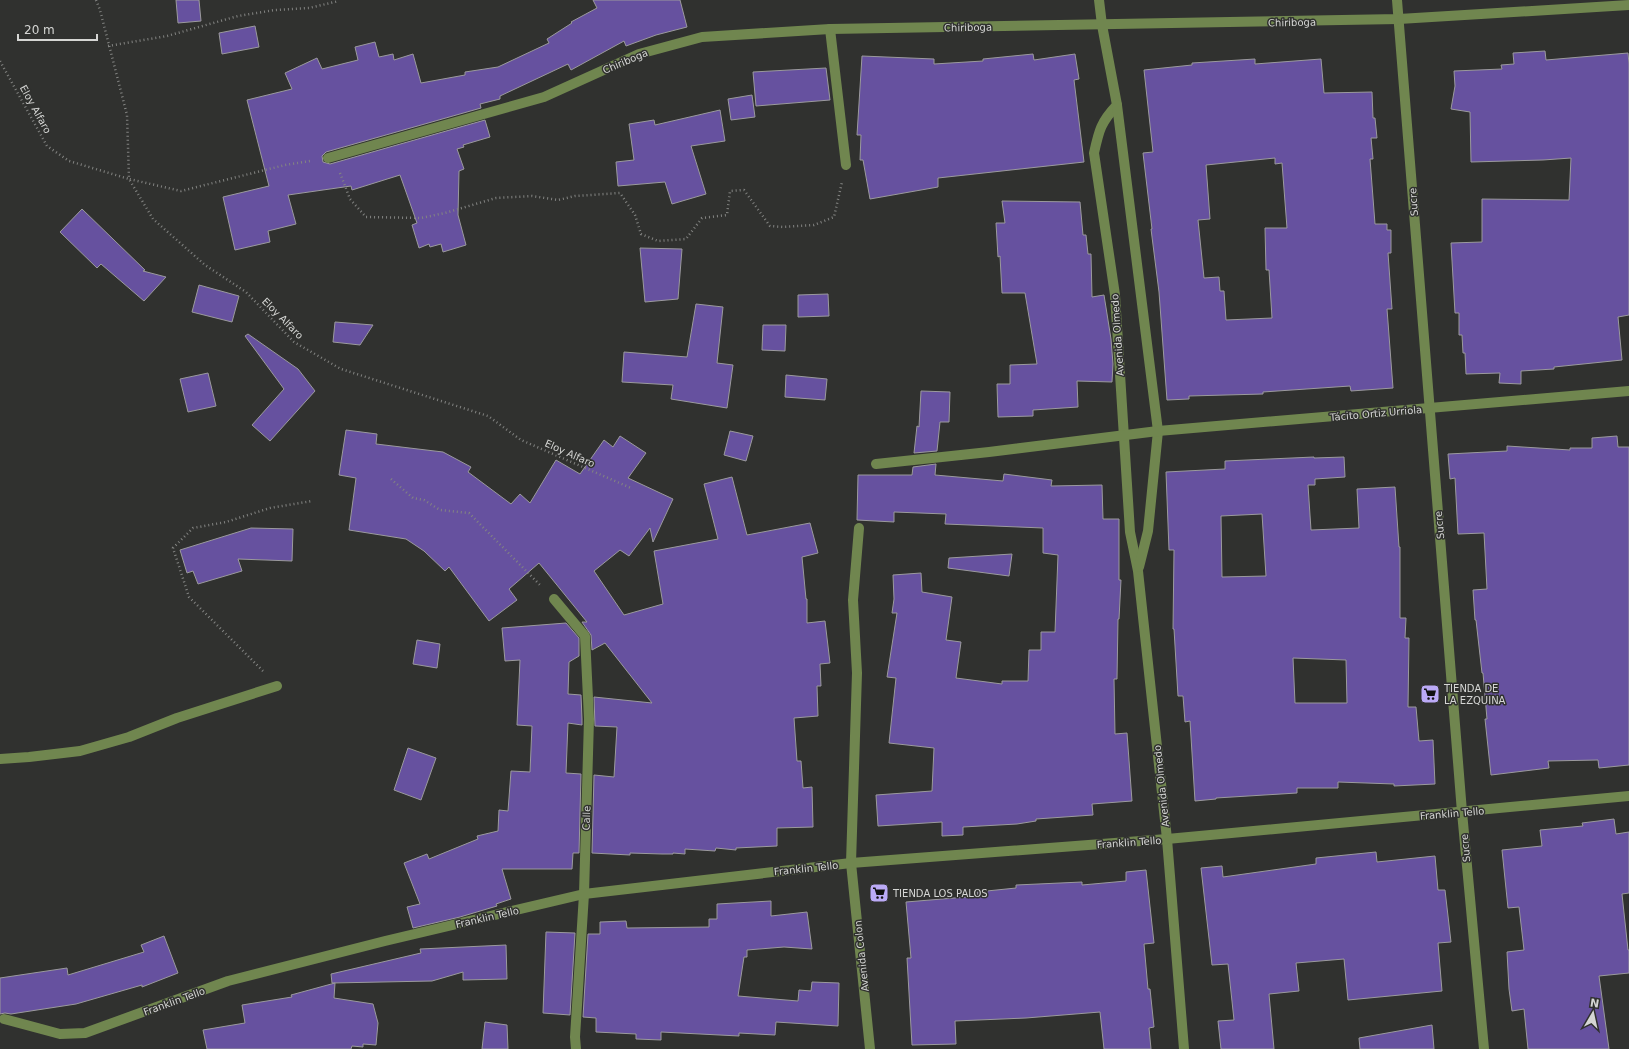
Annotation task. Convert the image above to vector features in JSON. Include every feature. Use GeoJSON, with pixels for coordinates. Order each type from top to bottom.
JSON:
{"type":"FeatureCollection","features":[{"type":"Feature","properties":{"kind":"street","name":"Avenida Olmedo"},"geometry":{"type":"LineString","coordinates":[[1099,0],[1102,26],[1118,105],[1158,431],[1148,531],[1138,571]]}},
{"type":"Feature","properties":{"kind":"street","name":"Sucre"},"geometry":{"type":"LineString","coordinates":[[1397,0],[1462,812],[1484,1049]]}},
{"type":"Feature","properties":{"kind":"street","name":"Chiriboga"},"geometry":{"type":"LineString","coordinates":[[328,158],[544,98],[639,54],[702,37],[830,29],[1102,26],[1399,19],[1629,5]]}},
{"type":"Feature","properties":{"kind":"street"},"geometry":{"type":"LineString","coordinates":[[830,29],[846,165]]}},
{"type":"Feature","properties":{"kind":"street","name":"Avenida Olmedo"},"geometry":{"type":"LineString","coordinates":[[1118,105],[1105,118],[1098,131],[1094,153],[1115,295],[1130,532],[1138,571],[1167,839],[1184,1049]]}},
{"type":"Feature","properties":{"kind":"street","name":"Tácito Ortiz Urriola"},"geometry":{"type":"LineString","coordinates":[[876,464],[988,452],[1123,434],[1629,391]]}},
{"type":"Feature","properties":{"kind":"street","name":"Avenida Colon"},"geometry":{"type":"LineString","coordinates":[[859,528],[852,600],[857,673],[851,863],[870,1049]]}},
{"type":"Feature","properties":{"kind":"street","name":"Calle"},"geometry":{"type":"LineString","coordinates":[[554,599],[585,636],[589,718],[584,894],[575,1037],[576,1049]]}},
{"type":"Feature","properties":{"kind":"street"},"geometry":{"type":"LineString","coordinates":[[0,759],[80,751],[129,737],[176,718],[277,686]]}},
{"type":"Feature","properties":{"kind":"street","name":"Franklin Tello"},"geometry":{"type":"LineString","coordinates":[[4,1019],[60,1034],[85,1033],[228,981],[384,941],[584,894],[851,863],[1167,839],[1629,796]]}},
{"type":"Feature","properties":{"kind":"path"},"geometry":{"type":"LineString","coordinates":[[96,0],[100,10],[108,46],[127,115],[129,179],[181,191],[285,165],[328,158],[339,171],[350,199],[366,217],[421,218],[452,211],[496,198],[532,196],[558,200],[575,196],[620,193],[635,215],[641,234],[658,241],[686,239],[702,218],[727,215],[730,192],[744,190],[770,226],[783,227],[814,225],[834,217],[846,165]]}},
{"type":"Feature","properties":{"kind":"path"},"geometry":{"type":"LineString","coordinates":[[108,46],[167,36],[238,16],[275,10],[309,8],[340,1]]}},
{"type":"Feature","properties":{"kind":"path","name":"Eloy Alfaro"},"geometry":{"type":"LineString","coordinates":[[0,62],[47,146],[69,161],[129,179],[154,219],[205,265],[246,292],[294,342],[342,368],[488,416],[521,440],[631,488]]}},
{"type":"Feature","properties":{"kind":"path"},"geometry":{"type":"LineString","coordinates":[[391,479],[413,498],[424,500],[440,510],[469,513],[554,599]]}},
{"type":"Feature","properties":{"kind":"path"},"geometry":{"type":"LineString","coordinates":[[277,686],[190,597],[173,548],[193,528],[226,522],[270,508],[312,501]]}},
{"type":"Feature","properties":{"kind":"building"},"geometry":{"type":"Polygon","coordinates":[[[176,0],[199,0],[201,21],[178,23],[176,0]]]}},
{"type":"Feature","properties":{"kind":"building"},"geometry":{"type":"Polygon","coordinates":[[[593,0],[680,0],[687,27],[656,35],[626,46],[624,41],[571,70],[568,64],[500,96],[500,99],[480,104],[481,108],[326,152],[322,156],[323,162],[330,164],[485,120],[490,137],[463,145],[464,147],[457,149],[464,169],[459,171],[458,215],[466,245],[443,252],[441,244],[430,247],[429,244],[419,248],[412,225],[417,223],[400,175],[352,190],[351,186],[288,195],[296,224],[268,231],[270,242],[235,250],[223,197],[269,186],[247,100],[292,89],[285,73],[317,58],[322,69],[358,60],[355,47],[375,42],[379,57],[393,54],[394,60],[413,54],[421,83],[465,75],[465,72],[498,67],[549,43],[547,39],[572,23],[571,22],[597,8],[593,0]]]}},
{"type":"Feature","properties":{"kind":"building"},"geometry":{"type":"Polygon","coordinates":[[[255,26],[259,47],[222,54],[219,33],[255,26]]]}},
{"type":"Feature","properties":{"kind":"building"},"geometry":{"type":"Polygon","coordinates":[[[1545,51],[1546,60],[1628,53],[1629,315],[1618,317],[1622,360],[1554,367],[1554,369],[1521,371],[1521,384],[1499,383],[1500,373],[1466,374],[1462,335],[1459,335],[1459,313],[1455,313],[1451,243],[1482,242],[1482,199],[1569,200],[1571,158],[1471,162],[1470,112],[1451,109],[1455,86],[1454,71],[1502,69],[1501,65],[1514,64],[1513,53],[1545,51]]]}},
{"type":"Feature","properties":{"kind":"building"},"geometry":{"type":"Polygon","coordinates":[[[1033,54],[1034,60],[1075,54],[1079,79],[1074,80],[1084,162],[938,178],[938,187],[870,199],[863,160],[860,160],[861,135],[857,135],[862,56],[934,59],[934,64],[983,61],[983,59],[1033,54]]]}},
{"type":"Feature","properties":{"kind":"building"},"geometry":{"type":"Polygon","coordinates":[[[1255,59],[1255,64],[1321,59],[1324,93],[1372,92],[1373,118],[1375,118],[1377,138],[1371,138],[1373,159],[1370,159],[1375,224],[1387,224],[1387,230],[1391,230],[1391,253],[1388,253],[1392,309],[1387,309],[1393,388],[1351,391],[1350,386],[1263,392],[1263,394],[1189,396],[1189,399],[1167,400],[1159,292],[1143,153],[1153,152],[1144,70],[1192,65],[1192,63],[1255,59]],[[1275,158],[1206,165],[1210,219],[1198,220],[1204,278],[1219,277],[1220,291],[1224,291],[1226,320],[1272,318],[1269,270],[1266,270],[1265,228],[1287,228],[1282,163],[1275,164],[1275,158]]]}},
{"type":"Feature","properties":{"kind":"building"},"geometry":{"type":"Polygon","coordinates":[[[826,68],[830,100],[756,106],[753,72],[826,68]]]}},
{"type":"Feature","properties":{"kind":"building"},"geometry":{"type":"Polygon","coordinates":[[[752,95],[755,117],[731,120],[728,99],[752,95]]]}},
{"type":"Feature","properties":{"kind":"building"},"geometry":{"type":"Polygon","coordinates":[[[720,110],[725,141],[691,146],[706,194],[672,204],[665,182],[618,186],[616,162],[634,160],[629,124],[654,120],[655,125],[720,110]]]}},
{"type":"Feature","properties":{"kind":"building"},"geometry":{"type":"Polygon","coordinates":[[[1002,201],[1080,202],[1083,235],[1086,235],[1088,254],[1091,254],[1092,297],[1104,295],[1111,339],[1113,364],[1112,382],[1077,381],[1078,407],[1033,410],[1033,416],[998,417],[997,384],[1010,384],[1010,365],[1037,364],[1025,293],[1002,293],[996,223],[1005,223],[1002,201]]]}},
{"type":"Feature","properties":{"kind":"building"},"geometry":{"type":"Polygon","coordinates":[[[82,209],[145,270],[143,271],[166,277],[144,301],[101,264],[97,268],[60,232],[82,209]]]}},
{"type":"Feature","properties":{"kind":"building"},"geometry":{"type":"Polygon","coordinates":[[[640,248],[682,249],[678,299],[645,302],[640,248]]]}},
{"type":"Feature","properties":{"kind":"building"},"geometry":{"type":"Polygon","coordinates":[[[199,285],[239,296],[232,322],[192,312],[199,285]]]}},
{"type":"Feature","properties":{"kind":"building"},"geometry":{"type":"Polygon","coordinates":[[[828,294],[829,316],[798,317],[798,295],[828,294]]]}},
{"type":"Feature","properties":{"kind":"building"},"geometry":{"type":"Polygon","coordinates":[[[696,304],[723,307],[717,363],[733,365],[727,408],[671,399],[673,385],[622,382],[624,352],[687,357],[696,304]]]}},
{"type":"Feature","properties":{"kind":"building"},"geometry":{"type":"Polygon","coordinates":[[[335,322],[373,325],[360,345],[333,342],[335,322]]]}},
{"type":"Feature","properties":{"kind":"building"},"geometry":{"type":"Polygon","coordinates":[[[763,325],[786,325],[785,351],[762,350],[763,325]]]}},
{"type":"Feature","properties":{"kind":"building"},"geometry":{"type":"Polygon","coordinates":[[[248,334],[298,369],[315,391],[270,441],[252,425],[284,389],[245,336],[248,334]]]}},
{"type":"Feature","properties":{"kind":"building"},"geometry":{"type":"Polygon","coordinates":[[[208,373],[216,406],[188,412],[180,379],[208,373]]]}},
{"type":"Feature","properties":{"kind":"building"},"geometry":{"type":"Polygon","coordinates":[[[786,375],[827,379],[825,400],[785,397],[786,375]]]}},
{"type":"Feature","properties":{"kind":"building"},"geometry":{"type":"Polygon","coordinates":[[[921,391],[950,392],[949,422],[940,422],[937,451],[914,453],[917,426],[919,427],[921,391]]]}},
{"type":"Feature","properties":{"kind":"building"},"geometry":{"type":"Polygon","coordinates":[[[346,430],[377,434],[376,444],[443,452],[471,467],[468,472],[511,504],[520,494],[530,503],[556,460],[580,474],[604,440],[613,447],[620,436],[646,453],[628,478],[673,499],[653,542],[650,528],[629,556],[620,550],[594,571],[624,615],[663,604],[654,551],[718,539],[704,484],[732,477],[747,535],[810,523],[818,553],[802,557],[807,599],[807,623],[825,621],[830,663],[820,664],[821,686],[817,686],[818,716],[794,718],[797,761],[801,761],[803,788],[812,787],[813,827],[777,828],[777,846],[736,848],[736,850],[716,848],[715,851],[685,849],[685,854],[630,853],[630,855],[592,853],[594,775],[614,777],[617,727],[595,726],[594,697],[652,703],[605,643],[592,650],[591,635],[582,622],[587,622],[539,563],[509,589],[517,600],[489,621],[449,567],[445,571],[424,551],[406,539],[349,530],[356,478],[339,475],[346,430]]]}},
{"type":"Feature","properties":{"kind":"building"},"geometry":{"type":"Polygon","coordinates":[[[730,431],[753,436],[746,461],[724,455],[730,431]]]}},
{"type":"Feature","properties":{"kind":"building"},"geometry":{"type":"Polygon","coordinates":[[[1617,436],[1618,447],[1629,447],[1629,765],[1599,768],[1598,760],[1548,761],[1549,768],[1491,775],[1485,719],[1487,719],[1483,673],[1475,620],[1473,590],[1487,589],[1484,533],[1458,534],[1455,478],[1450,479],[1448,454],[1507,451],[1507,446],[1570,450],[1570,448],[1592,448],[1592,438],[1617,436]]]}},
{"type":"Feature","properties":{"kind":"building"},"geometry":{"type":"Polygon","coordinates":[[[1344,457],[1345,477],[1315,479],[1315,485],[1308,485],[1311,530],[1359,528],[1357,489],[1395,487],[1400,547],[1400,618],[1406,618],[1405,638],[1409,638],[1408,707],[1416,707],[1419,741],[1433,740],[1435,784],[1394,786],[1394,784],[1338,782],[1338,788],[1297,788],[1297,793],[1216,798],[1195,801],[1190,721],[1185,722],[1183,696],[1178,696],[1173,629],[1174,550],[1169,550],[1166,472],[1225,469],[1225,461],[1344,457]],[[1262,514],[1221,516],[1222,577],[1266,576],[1262,514]],[[1293,658],[1295,703],[1347,703],[1346,660],[1293,658]]]}},
{"type":"Feature","properties":{"kind":"building"},"geometry":{"type":"Polygon","coordinates":[[[936,464],[935,475],[1003,481],[1004,474],[1052,480],[1051,486],[1102,485],[1103,519],[1119,519],[1119,580],[1121,580],[1118,619],[1117,679],[1114,679],[1115,734],[1127,733],[1132,801],[1092,804],[1093,815],[1036,819],[1036,821],[1017,824],[963,827],[963,835],[942,836],[942,822],[878,826],[876,795],[932,791],[934,748],[889,743],[896,678],[887,677],[897,613],[892,613],[894,599],[893,575],[921,573],[922,592],[952,597],[946,640],[961,642],[956,678],[1002,684],[1002,681],[1028,681],[1029,650],[1041,650],[1041,632],[1055,632],[1058,555],[1043,553],[1043,528],[945,524],[946,514],[894,512],[894,522],[857,520],[858,475],[912,475],[913,467],[936,464]]]}},
{"type":"Feature","properties":{"kind":"building"},"geometry":{"type":"Polygon","coordinates":[[[251,528],[293,529],[292,561],[238,559],[242,571],[198,584],[193,571],[187,573],[180,550],[251,528]]]}},
{"type":"Feature","properties":{"kind":"building"},"geometry":{"type":"Polygon","coordinates":[[[1012,554],[1009,576],[948,568],[949,558],[1012,554]]]}},
{"type":"Feature","properties":{"kind":"building"},"geometry":{"type":"Polygon","coordinates":[[[566,623],[579,638],[579,656],[569,662],[568,694],[581,695],[582,719],[582,725],[568,723],[566,773],[581,774],[579,853],[573,853],[572,869],[502,869],[511,899],[496,904],[497,906],[460,917],[413,928],[407,907],[420,904],[404,863],[427,854],[429,859],[478,839],[477,836],[498,831],[499,810],[508,811],[511,771],[530,772],[532,726],[517,725],[520,660],[505,661],[502,628],[566,623]]]}},
{"type":"Feature","properties":{"kind":"building"},"geometry":{"type":"Polygon","coordinates":[[[417,640],[440,644],[437,668],[413,664],[417,640]]]}},
{"type":"Feature","properties":{"kind":"building"},"geometry":{"type":"Polygon","coordinates":[[[408,748],[436,758],[421,800],[394,790],[408,748]]]}},
{"type":"Feature","properties":{"kind":"building"},"geometry":{"type":"Polygon","coordinates":[[[1614,819],[1616,834],[1629,832],[1629,893],[1622,894],[1629,950],[1629,973],[1599,976],[1609,1049],[1528,1049],[1524,1009],[1512,1011],[1509,989],[1507,952],[1524,950],[1519,907],[1508,908],[1502,850],[1542,846],[1540,830],[1583,826],[1582,823],[1614,819]]]}},
{"type":"Feature","properties":{"kind":"building"},"geometry":{"type":"Polygon","coordinates":[[[1376,852],[1377,862],[1435,856],[1438,890],[1445,890],[1451,942],[1438,943],[1442,991],[1348,1000],[1344,959],[1296,963],[1299,991],[1269,994],[1274,1049],[1221,1049],[1218,1021],[1234,1020],[1228,964],[1212,965],[1201,868],[1222,866],[1223,877],[1316,864],[1316,858],[1376,852]]]}},
{"type":"Feature","properties":{"kind":"building"},"geometry":{"type":"Polygon","coordinates":[[[1146,870],[1154,943],[1144,944],[1148,989],[1150,989],[1154,1027],[1149,1028],[1151,1049],[1104,1049],[1100,1012],[1026,1018],[955,1021],[956,1044],[912,1045],[907,958],[911,958],[906,902],[978,896],[977,892],[1016,888],[1016,885],[1082,882],[1082,885],[1126,881],[1126,872],[1146,870]]]}},
{"type":"Feature","properties":{"kind":"building"},"geometry":{"type":"Polygon","coordinates":[[[771,901],[771,916],[807,912],[812,949],[784,947],[747,950],[747,957],[744,957],[738,996],[798,1001],[799,990],[811,991],[812,982],[839,983],[838,1026],[776,1022],[775,1035],[739,1033],[739,1036],[661,1032],[661,1040],[636,1039],[636,1034],[596,1032],[596,1018],[583,1017],[588,934],[600,934],[600,922],[626,921],[627,928],[709,927],[709,919],[717,919],[717,904],[771,901]]]}},
{"type":"Feature","properties":{"kind":"building"},"geometry":{"type":"Polygon","coordinates":[[[546,932],[575,933],[570,1015],[543,1013],[546,932]]]}},
{"type":"Feature","properties":{"kind":"building"},"geometry":{"type":"Polygon","coordinates":[[[164,936],[178,973],[142,987],[142,985],[76,1004],[11,1014],[0,1014],[0,978],[67,968],[68,975],[144,952],[141,945],[164,936]]]}},
{"type":"Feature","properties":{"kind":"building"},"geometry":{"type":"Polygon","coordinates":[[[506,945],[507,979],[463,980],[463,972],[432,981],[332,983],[331,974],[421,953],[420,949],[506,945]]]}},
{"type":"Feature","properties":{"kind":"building"},"geometry":{"type":"Polygon","coordinates":[[[335,983],[334,998],[373,1004],[378,1023],[376,1045],[363,1044],[363,1047],[352,1046],[351,1049],[207,1049],[203,1030],[245,1023],[242,1005],[292,997],[291,995],[335,983]]]}},
{"type":"Feature","properties":{"kind":"building"},"geometry":{"type":"Polygon","coordinates":[[[485,1022],[507,1025],[508,1049],[482,1049],[485,1022]]]}},
{"type":"Feature","properties":{"kind":"building"},"geometry":{"type":"Polygon","coordinates":[[[1432,1025],[1434,1049],[1360,1049],[1359,1038],[1432,1025]]]}},
{"type":"Feature","properties":{"kind":"place","name":"TIENDA DE LA EZQUINA"},"geometry":{"type":"Point","coordinates":[1430,694]}},
{"type":"Feature","properties":{"kind":"place","name":"TIENDA LOS PALOS"},"geometry":{"type":"Point","coordinates":[879,893]}}]}
